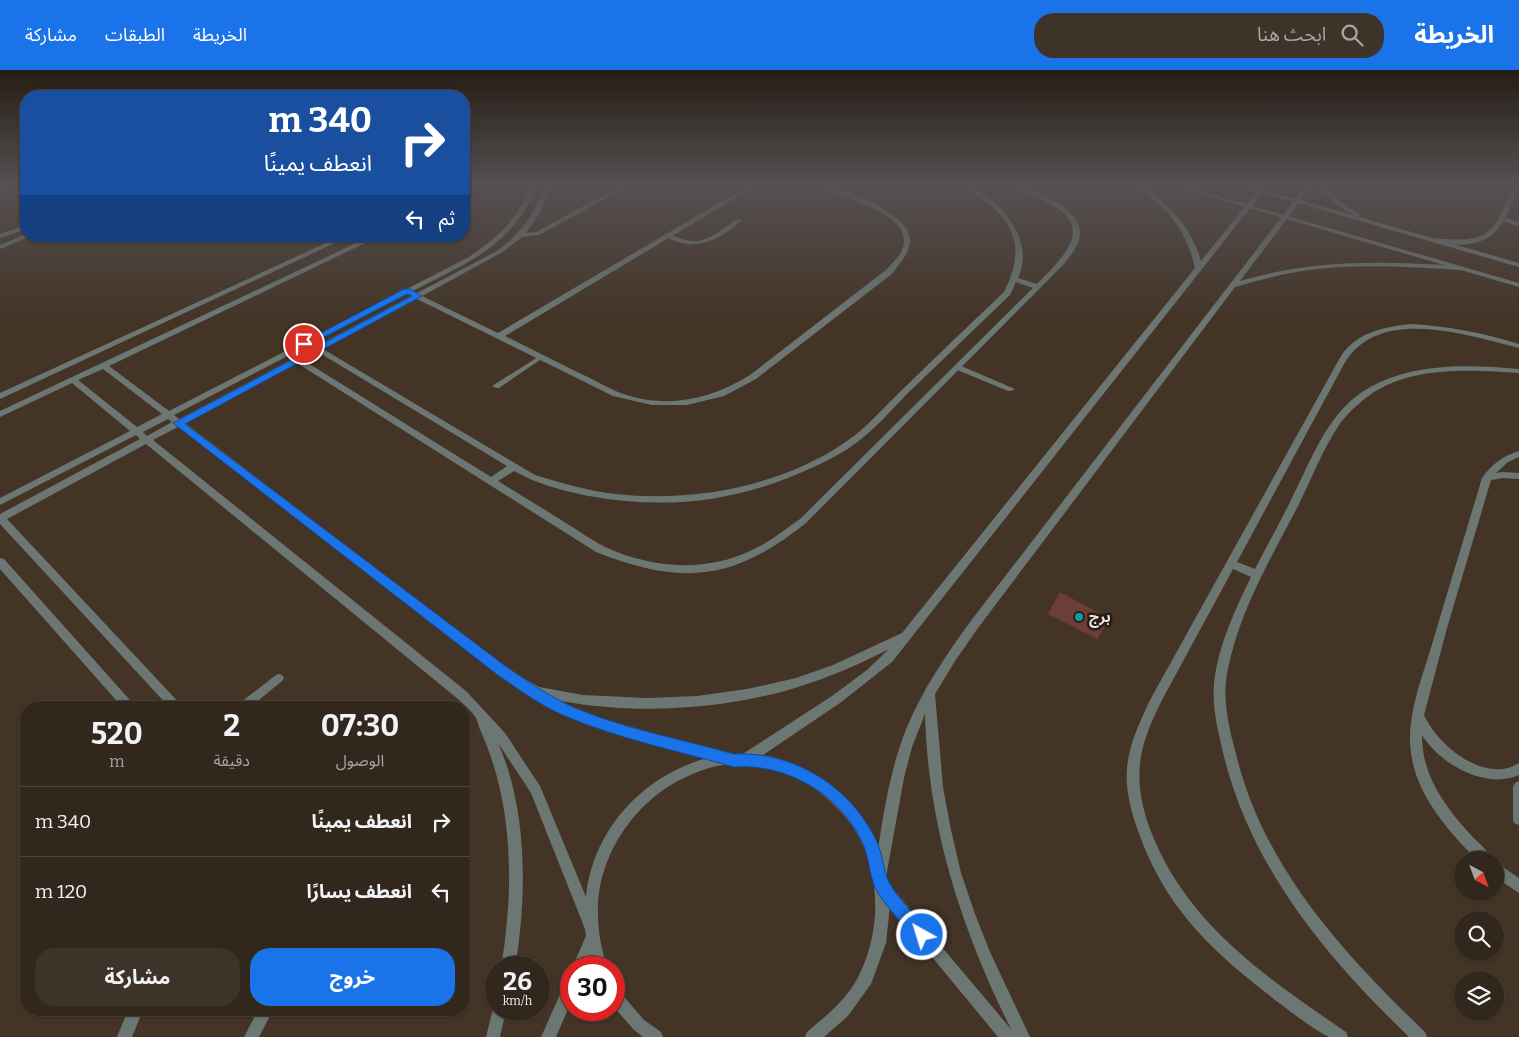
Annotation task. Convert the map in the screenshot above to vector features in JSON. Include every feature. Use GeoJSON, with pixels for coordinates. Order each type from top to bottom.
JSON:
{"type":"FeatureCollection","features":[{"type":"Feature","properties":{"kind":"street"},"geometry":{"type":"LineString","coordinates":[[0,236],[20,229]]}},
{"type":"Feature","properties":{"kind":"street"},"geometry":{"type":"LineString","coordinates":[[0,502],[469,258],[503,236],[509,229]]}},
{"type":"Feature","properties":{"kind":"street"},"geometry":{"type":"LineString","coordinates":[[171,701],[0,518],[499,252],[522,235],[526,229]]}},
{"type":"Feature","properties":{"kind":"street"},"geometry":{"type":"LineString","coordinates":[[522,235],[531,235],[546,229]]}},
{"type":"Feature","properties":{"kind":"street"},"geometry":{"type":"LineString","coordinates":[[499,336],[680,229]]}},
{"type":"Feature","properties":{"kind":"street"},"geometry":{"type":"LineString","coordinates":[[407,291],[616,394],[638,402],[663,405],[689,404],[714,398],[736,389],[890,271],[907,251],[908,240],[903,229]]}},
{"type":"Feature","properties":{"kind":"street"},"geometry":{"type":"LineString","coordinates":[[318,349],[532,477],[560,487],[623,499],[692,499],[758,487],[796,474],[829,457],[850,443],[995,306],[1016,280],[1021,248],[1014,229]]}},
{"type":"Feature","properties":{"kind":"street"},"geometry":{"type":"LineString","coordinates":[[298,360],[600,550],[627,562],[658,569],[692,570],[725,565],[756,555],[782,540],[1038,287],[1070,251],[1078,229]]}},
{"type":"Feature","properties":{"kind":"street"},"geometry":{"type":"LineString","coordinates":[[1185,229],[1195,248],[1199,268]]}},
{"type":"Feature","properties":{"kind":"street"},"geometry":{"type":"LineString","coordinates":[[103,365],[531,691],[568,711],[607,725],[740,760],[861,683],[888,659],[1230,229]]}},
{"type":"Feature","properties":{"kind":"street"},"geometry":{"type":"LineString","coordinates":[[812,1037],[828,1027],[855,997],[874,962],[883,925],[882,880],[891,805],[906,746],[930,693],[971,629],[1275,229]]}},
{"type":"Feature","properties":{"kind":"street"},"geometry":{"type":"LineString","coordinates":[[1325,229],[1519,286]]}},
{"type":"Feature","properties":{"kind":"street"},"geometry":{"type":"LineString","coordinates":[[1370,229],[1363,231],[1372,243]]}},
{"type":"Feature","properties":{"kind":"street"},"geometry":{"type":"LineString","coordinates":[[1393,229],[1519,265]]}},
{"type":"Feature","properties":{"kind":"street"},"geometry":{"type":"LineString","coordinates":[[1433,240],[1453,243],[1484,239],[1494,234],[1497,229]]}},
{"type":"Feature","properties":{"kind":"street"},"geometry":{"type":"LineString","coordinates":[[0,247],[20,239]]}},
{"type":"Feature","properties":{"kind":"street"},"geometry":{"type":"LineString","coordinates":[[0,396],[333,242]]}},
{"type":"Feature","properties":{"kind":"street"},"geometry":{"type":"LineString","coordinates":[[0,414],[364,242]]}},
{"type":"Feature","properties":{"kind":"street"},"geometry":{"type":"LineString","coordinates":[[1230,287],[1262,276],[1317,265],[1381,263],[1459,268]]}},
{"type":"Feature","properties":{"kind":"street"},"geometry":{"type":"LineString","coordinates":[[1016,280],[1038,287]]}},
{"type":"Feature","properties":{"kind":"street"},"geometry":{"type":"LineString","coordinates":[[244,283],[258,292]]}},
{"type":"Feature","properties":{"kind":"street"},"geometry":{"type":"LineString","coordinates":[[1341,1037],[1236,961],[1197,923],[1168,882],[1146,840],[1135,799],[1133,762],[1142,730],[1340,364],[1354,344],[1367,336],[1383,331],[1426,327],[1476,334],[1519,346]]}},
{"type":"Feature","properties":{"kind":"street"},"geometry":{"type":"LineString","coordinates":[[939,360],[957,368]]}},
{"type":"Feature","properties":{"kind":"street"},"geometry":{"type":"LineString","coordinates":[[1420,1037],[1380,1000],[1336,952],[1301,904],[1273,860],[1246,806],[1231,761],[1222,716],[1220,678],[1226,648],[1258,575],[1329,436],[1357,400],[1382,386],[1419,374],[1475,369],[1519,371]]}},
{"type":"Feature","properties":{"kind":"street"},"geometry":{"type":"LineString","coordinates":[[73,380],[468,701]]}},
{"type":"Feature","properties":{"kind":"street"},"geometry":{"type":"LineString","coordinates":[[1476,851],[1446,815],[1418,761],[1419,716],[1451,596],[1487,478],[1496,466],[1507,457],[1519,454]]}},
{"type":"Feature","properties":{"kind":"street"},"geometry":{"type":"LineString","coordinates":[[491,481],[513,466]]}},
{"type":"Feature","properties":{"kind":"street"},"geometry":{"type":"LineString","coordinates":[[1487,478],[1502,475],[1519,476]]}},
{"type":"Feature","properties":{"kind":"street"},"geometry":{"type":"LineString","coordinates":[[0,562],[125,701]]}},
{"type":"Feature","properties":{"kind":"street"},"geometry":{"type":"LineString","coordinates":[[1231,564],[1258,575]]}},
{"type":"Feature","properties":{"kind":"street"},"geometry":{"type":"LineString","coordinates":[[531,691],[596,701],[663,704],[731,697],[796,682],[856,660],[909,635]]}},
{"type":"Feature","properties":{"kind":"street"},"geometry":{"type":"LineString","coordinates":[[930,693],[930,744],[937,800],[951,862],[973,930],[1005,1003],[1023,1037]]}},
{"type":"Feature","properties":{"kind":"street"},"geometry":{"type":"LineString","coordinates":[[470,703],[501,737],[536,790],[591,931],[597,956]]}},
{"type":"Feature","properties":{"kind":"street"},"geometry":{"type":"LineString","coordinates":[[480,714],[500,763],[512,821],[516,888],[509,956]]}},
{"type":"Feature","properties":{"kind":"street"},"geometry":{"type":"LineString","coordinates":[[1419,716],[1425,730],[1455,759],[1475,769],[1494,774],[1512,773],[1519,768]]}},
{"type":"Feature","properties":{"kind":"street"},"geometry":{"type":"LineString","coordinates":[[583,956],[591,931],[593,883],[605,846],[625,815],[652,789],[683,772],[716,761],[740,760],[773,763],[798,772],[821,784],[841,801],[858,822],[871,846],[882,880],[1008,1037]]}},
{"type":"Feature","properties":{"kind":"street"},"geometry":{"type":"LineString","coordinates":[[1519,786],[1519,819]]}},
{"type":"Feature","properties":{"kind":"street"},"geometry":{"type":"LineString","coordinates":[[1504,875],[1519,886]]}},
{"type":"Feature","properties":{"kind":"street"},"geometry":{"type":"LineString","coordinates":[[625,1009],[639,1025],[656,1037]]}},
{"type":"Feature","properties":{"kind":"street"},"geometry":{"type":"LineString","coordinates":[[548,1037],[560,1010]]}},
{"type":"Feature","properties":{"kind":"street"},"geometry":{"type":"LineString","coordinates":[[124,1037],[133,1016]]}},
{"type":"Feature","properties":{"kind":"street"},"geometry":{"type":"LineString","coordinates":[[251,1037],[263,1016]]}},
{"type":"Feature","properties":{"kind":"street"},"geometry":{"type":"LineString","coordinates":[[493,1037],[497,1021]]}},
{"type":"Feature","properties":{"kind":"lane"},"geometry":{"type":"LineString","coordinates":[[668,236],[684,243],[696,244],[723,229]]}},
{"type":"Feature","properties":{"kind":"lane"},"geometry":{"type":"LineString","coordinates":[[496,386],[541,357]]}},
{"type":"Feature","properties":{"kind":"lane"},"geometry":{"type":"LineString","coordinates":[[957,368],[1011,389]]}},
{"type":"Feature","properties":{"kind":"lane"},"geometry":{"type":"LineString","coordinates":[[250,701],[280,678]]}},
{"type":"Feature","properties":{"kind":"building","name":"برج"},"geometry":{"type":"Polygon","coordinates":[[[1060,592],[1110,619],[1097,639],[1048,614],[1060,592]]]}},
{"type":"Feature","properties":{"kind":"place","name":"برج"},"geometry":{"type":"Point","coordinates":[1079,617]}},
{"type":"Feature","properties":{"kind":"route"},"geometry":{"type":"LineString","coordinates":[[304,344],[407,291],[418,296],[178,423],[531,691],[568,711],[607,725],[694,747],[734,760],[773,763],[798,772],[821,784],[841,801],[858,822],[871,846],[883,887],[922,935]]}}]}
